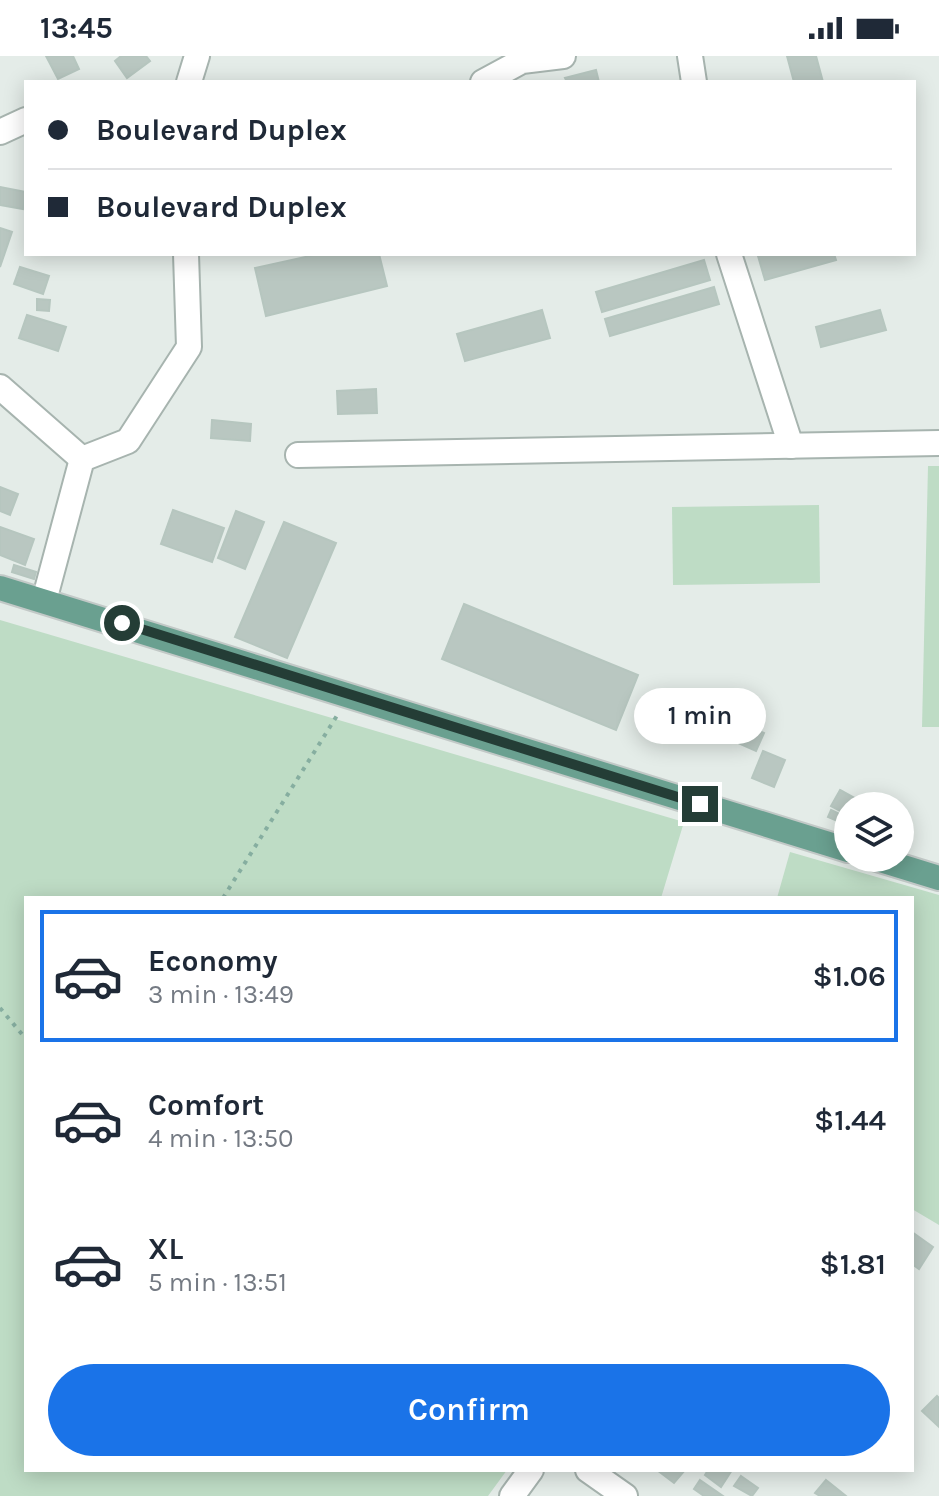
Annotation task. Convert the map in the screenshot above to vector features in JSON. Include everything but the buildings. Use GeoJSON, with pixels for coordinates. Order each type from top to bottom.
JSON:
{"type":"FeatureCollection","features":[{"type":"Feature","properties":{"kind":"main road"},"geometry":{"type":"LineString","coordinates":[[0,588],[834,846]]}},
{"type":"Feature","properties":{"kind":"main road"},"geometry":{"type":"LineString","coordinates":[[914,870],[939,878]]}},
{"type":"Feature","properties":{"kind":"street"},"geometry":{"type":"LineString","coordinates":[[190,80],[197,56]]}},
{"type":"Feature","properties":{"kind":"street"},"geometry":{"type":"LineString","coordinates":[[487,80],[522,61],[563,56]]}},
{"type":"Feature","properties":{"kind":"street"},"geometry":{"type":"LineString","coordinates":[[690,56],[694,80]]}},
{"type":"Feature","properties":{"kind":"street"},"geometry":{"type":"LineString","coordinates":[[0,132],[24,121]]}},
{"type":"Feature","properties":{"kind":"street"},"geometry":{"type":"LineString","coordinates":[[82,459],[128,441],[189,347],[186,256]]}},
{"type":"Feature","properties":{"kind":"street"},"geometry":{"type":"LineString","coordinates":[[730,256],[791,446]]}},
{"type":"Feature","properties":{"kind":"street"},"geometry":{"type":"LineString","coordinates":[[0,387],[82,459]]}},
{"type":"Feature","properties":{"kind":"street"},"geometry":{"type":"LineString","coordinates":[[298,455],[939,443]]}},
{"type":"Feature","properties":{"kind":"street"},"geometry":{"type":"LineString","coordinates":[[44,601],[82,459]]}},
{"type":"Feature","properties":{"kind":"street"},"geometry":{"type":"LineString","coordinates":[[512,1496],[530,1472]]}},
{"type":"Feature","properties":{"kind":"street"},"geometry":{"type":"LineString","coordinates":[[591,1472],[625,1496]]}},
{"type":"Feature","properties":{"kind":"path"},"geometry":{"type":"LineString","coordinates":[[224,896],[336,717],[345,693]]}},
{"type":"Feature","properties":{"kind":"path"},"geometry":{"type":"LineString","coordinates":[[0,1008],[24,1037]]}},
{"type":"Feature","properties":{"kind":"green space"},"geometry":{"type":"Polygon","coordinates":[[[928,466],[939,466],[939,727],[922,727],[928,466]]]}},
{"type":"Feature","properties":{"kind":"green space"},"geometry":{"type":"Polygon","coordinates":[[[819,505],[820,583],[673,585],[672,507],[819,505]]]}},
{"type":"Feature","properties":{"kind":"green space"},"geometry":{"type":"Polygon","coordinates":[[[0,620],[684,822],[662,896],[24,896],[24,1472],[506,1472],[488,1496],[0,1496],[0,620]]]}},
{"type":"Feature","properties":{"kind":"green space"},"geometry":{"type":"Polygon","coordinates":[[[790,852],[834,865],[834,872],[859,872],[939,895],[939,1225],[914,1210],[914,896],[778,896],[790,852]]]}},
{"type":"Feature","properties":{"kind":"route"},"geometry":{"type":"LineString","coordinates":[[122,623],[700,804]]}}]}
